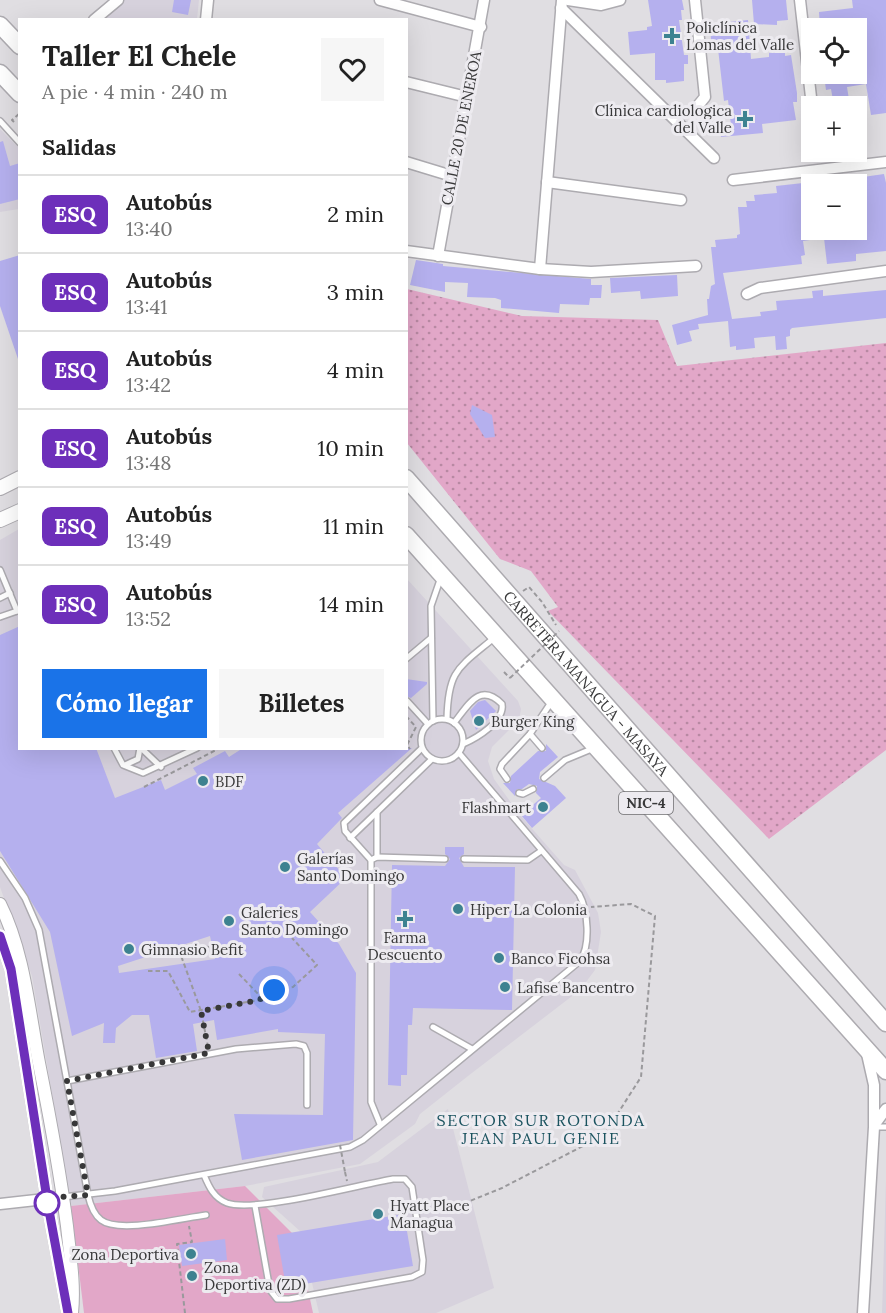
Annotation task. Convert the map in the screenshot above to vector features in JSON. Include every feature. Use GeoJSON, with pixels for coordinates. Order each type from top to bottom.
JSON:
{"type":"FeatureCollection","features":[{"type":"Feature","properties":{"kind":"highway"},"geometry":{"type":"LineString","coordinates":[[0,25],[18,44]]}},
{"type":"Feature","properties":{"kind":"highway"},"geometry":{"type":"LineString","coordinates":[[0,73],[18,92]]}},
{"type":"Feature","properties":{"kind":"highway","name":"CARRETERA MANAGUA - MASAYA"},"geometry":{"type":"LineString","coordinates":[[408,480],[886,1023]]}},
{"type":"Feature","properties":{"kind":"highway","name":"NIC-4"},"geometry":{"type":"LineString","coordinates":[[408,537],[886,1071]]}},
{"type":"Feature","properties":{"kind":"main road"},"geometry":{"type":"LineString","coordinates":[[0,488],[18,479]]}},
{"type":"Feature","properties":{"kind":"main road"},"geometry":{"type":"LineString","coordinates":[[0,520],[18,514]]}},
{"type":"Feature","properties":{"kind":"street"},"geometry":{"type":"LineString","coordinates":[[96,18],[118,0]]}},
{"type":"Feature","properties":{"kind":"street"},"geometry":{"type":"LineString","coordinates":[[207,18],[208,0]]}},
{"type":"Feature","properties":{"kind":"street"},"geometry":{"type":"LineString","coordinates":[[380,0],[481,27]]}},
{"type":"Feature","properties":{"kind":"street","name":"CALLE 20 DE ENEROA"},"geometry":{"type":"LineString","coordinates":[[438,256],[481,27],[484,0]]}},
{"type":"Feature","properties":{"kind":"street"},"geometry":{"type":"LineString","coordinates":[[564,3],[601,5],[620,0]]}},
{"type":"Feature","properties":{"kind":"street"},"geometry":{"type":"LineString","coordinates":[[695,0],[705,97],[696,108]]}},
{"type":"Feature","properties":{"kind":"street"},"geometry":{"type":"LineString","coordinates":[[800,0],[811,96]]}},
{"type":"Feature","properties":{"kind":"street"},"geometry":{"type":"LineString","coordinates":[[564,3],[714,158]]}},
{"type":"Feature","properties":{"kind":"street"},"geometry":{"type":"LineString","coordinates":[[540,269],[564,3]]}},
{"type":"Feature","properties":{"kind":"street"},"geometry":{"type":"LineString","coordinates":[[408,82],[467,97]]}},
{"type":"Feature","properties":{"kind":"street"},"geometry":{"type":"LineString","coordinates":[[733,180],[886,162]]}},
{"type":"Feature","properties":{"kind":"street"},"geometry":{"type":"LineString","coordinates":[[408,163],[452,176]]}},
{"type":"Feature","properties":{"kind":"street"},"geometry":{"type":"LineString","coordinates":[[547,182],[681,200]]}},
{"type":"Feature","properties":{"kind":"street"},"geometry":{"type":"LineString","coordinates":[[408,251],[540,269],[591,272],[696,266]]}},
{"type":"Feature","properties":{"kind":"street"},"geometry":{"type":"LineString","coordinates":[[747,294],[760,288],[886,271]]}},
{"type":"Feature","properties":{"kind":"street"},"geometry":{"type":"LineString","coordinates":[[0,904],[14,939],[29,1006],[63,1197],[74,1291],[70,1313]]}},
{"type":"Feature","properties":{"kind":"street"},"geometry":{"type":"LineString","coordinates":[[1,941],[11,969],[47,1198],[70,1313]]}},
{"type":"Feature","properties":{"kind":"street"},"geometry":{"type":"LineString","coordinates":[[863,1313],[874,1127],[872,1074],[864,1045]]}},
{"type":"Feature","properties":{"kind":"street"},"geometry":{"type":"LineString","coordinates":[[874,1127],[886,1109]]}},
{"type":"Feature","properties":{"kind":"street"},"geometry":{"type":"LineString","coordinates":[[39,1140],[49,1155],[55,1191],[63,1197]]}},
{"type":"Feature","properties":{"kind":"street"},"geometry":{"type":"LineString","coordinates":[[0,1204],[63,1197]]}},
{"type":"Feature","properties":{"kind":"lane"},"geometry":{"type":"LineString","coordinates":[[0,121],[18,141]]}},
{"type":"Feature","properties":{"kind":"lane"},"geometry":{"type":"LineString","coordinates":[[0,570],[18,610],[0,617]]}},
{"type":"Feature","properties":{"kind":"lane"},"geometry":{"type":"LineString","coordinates":[[430,722],[447,719],[462,732],[463,744],[459,753],[447,761],[432,759],[422,748],[421,735],[430,722],[431,606],[442,576]]}},
{"type":"Feature","properties":{"kind":"lane"},"geometry":{"type":"LineString","coordinates":[[0,597],[10,593]]}},
{"type":"Feature","properties":{"kind":"lane"},"geometry":{"type":"LineString","coordinates":[[447,719],[447,696],[452,677],[496,636]]}},
{"type":"Feature","properties":{"kind":"lane"},"geometry":{"type":"LineString","coordinates":[[408,657],[431,638]]}},
{"type":"Feature","properties":{"kind":"lane"},"geometry":{"type":"LineString","coordinates":[[454,723],[472,702],[487,693],[502,704],[503,711],[481,734],[463,744]]}},
{"type":"Feature","properties":{"kind":"lane"},"geometry":{"type":"LineString","coordinates":[[507,779],[501,769],[502,764],[530,734],[553,699]]}},
{"type":"Feature","properties":{"kind":"lane"},"geometry":{"type":"LineString","coordinates":[[408,702],[430,722]]}},
{"type":"Feature","properties":{"kind":"lane"},"geometry":{"type":"LineString","coordinates":[[530,734],[542,748]]}},
{"type":"Feature","properties":{"kind":"lane"},"geometry":{"type":"LineString","coordinates":[[544,778],[555,764],[596,747]]}},
{"type":"Feature","properties":{"kind":"lane"},"geometry":{"type":"LineString","coordinates":[[422,748],[348,817],[344,824],[345,831],[374,859],[445,859]]}},
{"type":"Feature","properties":{"kind":"lane"},"geometry":{"type":"LineString","coordinates":[[115,750],[123,765],[143,773],[161,767],[193,750]]}},
{"type":"Feature","properties":{"kind":"lane"},"geometry":{"type":"LineString","coordinates":[[123,765],[138,759],[140,750]]}},
{"type":"Feature","properties":{"kind":"lane"},"geometry":{"type":"LineString","coordinates":[[143,750],[161,767]]}},
{"type":"Feature","properties":{"kind":"lane"},"geometry":{"type":"LineString","coordinates":[[63,1197],[88,1195],[204,1175],[350,1147],[363,1140],[580,961],[586,948],[585,909],[579,894],[459,753]]}},
{"type":"Feature","properties":{"kind":"lane"},"geometry":{"type":"LineString","coordinates":[[350,838],[432,759]]}},
{"type":"Feature","properties":{"kind":"lane"},"geometry":{"type":"LineString","coordinates":[[519,793],[523,794],[533,789]]}},
{"type":"Feature","properties":{"kind":"lane"},"geometry":{"type":"LineString","coordinates":[[377,812],[374,859],[371,1102],[380,1124]]}},
{"type":"Feature","properties":{"kind":"lane"},"geometry":{"type":"LineString","coordinates":[[464,860],[528,860],[542,851]]}},
{"type":"Feature","properties":{"kind":"lane"},"geometry":{"type":"LineString","coordinates":[[0,861],[25,898],[39,930],[88,1195],[94,1213],[102,1221],[113,1225],[206,1215]]}},
{"type":"Feature","properties":{"kind":"lane"},"geometry":{"type":"LineString","coordinates":[[433,1027],[472,1049]]}},
{"type":"Feature","properties":{"kind":"lane"},"geometry":{"type":"LineString","coordinates":[[67,1081],[209,1053],[275,1044],[304,1046],[307,1053],[307,1105]]}},
{"type":"Feature","properties":{"kind":"lane"},"geometry":{"type":"LineString","coordinates":[[874,1127],[886,1127]]}},
{"type":"Feature","properties":{"kind":"lane"},"geometry":{"type":"LineString","coordinates":[[204,1175],[216,1197],[236,1205],[255,1206],[370,1183],[405,1179],[412,1187],[423,1260],[422,1272],[412,1277],[289,1299],[277,1299],[270,1290],[255,1206]]}},
{"type":"Feature","properties":{"kind":"path"},"geometry":{"type":"LineString","coordinates":[[13,119],[18,115]]}},
{"type":"Feature","properties":{"kind":"path"},"geometry":{"type":"LineString","coordinates":[[513,597],[529,587],[542,602],[555,624]]}},
{"type":"Feature","properties":{"kind":"path"},"geometry":{"type":"LineString","coordinates":[[504,672],[510,678],[560,631]]}},
{"type":"Feature","properties":{"kind":"path"},"geometry":{"type":"LineString","coordinates":[[408,718],[416,726],[408,743]]}},
{"type":"Feature","properties":{"kind":"path"},"geometry":{"type":"LineString","coordinates":[[408,746],[412,752]]}},
{"type":"Feature","properties":{"kind":"path"},"geometry":{"type":"LineString","coordinates":[[144,787],[216,750]]}},
{"type":"Feature","properties":{"kind":"path"},"geometry":{"type":"LineString","coordinates":[[450,1209],[502,1188],[604,1136],[641,1077],[655,916],[632,904],[585,909]]}},
{"type":"Feature","properties":{"kind":"path"},"geometry":{"type":"LineString","coordinates":[[148,971],[168,971],[190,1012],[262,998],[274,990],[293,987],[317,965],[292,938]]}},
{"type":"Feature","properties":{"kind":"path"},"geometry":{"type":"LineString","coordinates":[[209,1053],[201,1011],[179,950],[201,946],[219,948]]}},
{"type":"Feature","properties":{"kind":"path"},"geometry":{"type":"LineString","coordinates":[[239,974],[262,998]]}},
{"type":"Feature","properties":{"kind":"path"},"geometry":{"type":"LineString","coordinates":[[340,1145],[345,1172]]}},
{"type":"Feature","properties":{"kind":"path"},"geometry":{"type":"LineString","coordinates":[[185,1313],[177,1244],[192,1242],[189,1227]]}},
{"type":"Feature","properties":{"kind":"shaded area"},"geometry":{"type":"Polygon","coordinates":[[[122,0],[199,0],[197,18],[100,18],[122,0]]]}},
{"type":"Feature","properties":{"kind":"shaded area"},"geometry":{"type":"Polygon","coordinates":[[[0,129],[18,147],[18,209],[0,212],[0,129]]]}},
{"type":"Feature","properties":{"kind":"shaded area"},"geometry":{"type":"Polygon","coordinates":[[[408,289],[522,316],[658,320],[677,366],[886,343],[886,750],[769,839],[548,611],[558,607],[531,571],[500,559],[408,444],[408,289]]]}},
{"type":"Feature","properties":{"kind":"shaded area","name":"Galerías Santo Domingo"},"geometry":{"type":"Polygon","coordinates":[[[18,530],[18,750],[408,750],[408,580],[518,701],[521,709],[519,720],[492,747],[488,761],[494,779],[520,815],[564,865],[575,870],[598,913],[601,932],[595,970],[580,990],[420,1114],[415,1124],[360,1164],[245,1186],[71,1206],[32,976],[0,887],[0,540],[18,530]]]}},
{"type":"Feature","properties":{"kind":"shaded area","name":"Hyatt Place Managua"},"geometry":{"type":"Polygon","coordinates":[[[448,1109],[494,1288],[436,1313],[319,1313],[300,1231],[262,1197],[264,1187],[378,1162],[448,1109]]]}},
{"type":"Feature","properties":{"kind":"shaded area"},"geometry":{"type":"Polygon","coordinates":[[[886,1180],[886,1313],[882,1313],[886,1180]]]}},
{"type":"Feature","properties":{"kind":"shaded area","name":"Zona Deportiva (ZD)"},"geometry":{"type":"Polygon","coordinates":[[[245,1186],[297,1238],[313,1313],[84,1313],[71,1206],[245,1186]]]}},
{"type":"Feature","properties":{"kind":"building"},"geometry":{"type":"Polygon","coordinates":[[[174,0],[191,0],[188,15],[172,12],[174,0]]]}},
{"type":"Feature","properties":{"kind":"building"},"geometry":{"type":"Polygon","coordinates":[[[648,0],[682,0],[684,10],[681,10],[682,20],[679,20],[684,55],[688,55],[688,64],[684,64],[684,81],[666,83],[666,80],[655,80],[655,53],[630,55],[628,32],[647,30],[647,27],[652,26],[648,0]]]}},
{"type":"Feature","properties":{"kind":"building"},"geometry":{"type":"Polygon","coordinates":[[[752,0],[786,0],[788,20],[777,21],[777,25],[754,24],[752,0]]]}},
{"type":"Feature","properties":{"kind":"building"},"geometry":{"type":"Polygon","coordinates":[[[852,0],[886,0],[886,113],[871,115],[866,84],[867,18],[819,18],[819,12],[853,8],[852,0]]]}},
{"type":"Feature","properties":{"kind":"building"},"geometry":{"type":"Polygon","coordinates":[[[748,20],[751,59],[769,57],[769,53],[785,51],[785,56],[791,55],[797,93],[797,102],[793,102],[796,120],[762,124],[763,133],[721,137],[720,126],[731,125],[728,100],[724,101],[717,40],[711,40],[710,24],[748,20]]]}},
{"type":"Feature","properties":{"kind":"building"},"geometry":{"type":"Polygon","coordinates":[[[825,84],[866,84],[847,87],[848,96],[832,96],[831,89],[826,90],[825,84]]]}},
{"type":"Feature","properties":{"kind":"building"},"geometry":{"type":"Polygon","coordinates":[[[3,141],[10,166],[18,164],[18,200],[0,204],[0,142],[3,141]]]}},
{"type":"Feature","properties":{"kind":"building"},"geometry":{"type":"Polygon","coordinates":[[[884,174],[886,251],[856,254],[856,261],[827,264],[824,240],[867,240],[867,176],[884,174]]]}},
{"type":"Feature","properties":{"kind":"building"},"geometry":{"type":"Polygon","coordinates":[[[801,183],[801,240],[810,240],[803,241],[805,255],[801,256],[802,264],[723,273],[732,319],[761,316],[760,312],[777,310],[776,301],[813,298],[812,291],[823,290],[823,296],[886,290],[886,318],[792,328],[790,336],[786,337],[787,349],[776,350],[775,336],[754,338],[755,348],[736,350],[736,346],[730,347],[728,321],[698,324],[699,329],[689,331],[692,341],[677,345],[672,325],[708,315],[707,299],[709,299],[711,286],[715,284],[711,247],[716,247],[715,240],[737,238],[740,234],[738,207],[747,207],[746,201],[755,201],[754,195],[777,193],[776,186],[801,183]]]}},
{"type":"Feature","properties":{"kind":"building"},"geometry":{"type":"Polygon","coordinates":[[[18,256],[18,359],[0,306],[0,261],[18,256]]]}},
{"type":"Feature","properties":{"kind":"building"},"geometry":{"type":"Polygon","coordinates":[[[416,260],[443,264],[443,266],[591,279],[591,285],[602,285],[601,298],[590,298],[589,305],[560,304],[559,313],[501,308],[501,300],[495,298],[467,297],[468,283],[445,282],[445,292],[410,285],[416,260]]]}},
{"type":"Feature","properties":{"kind":"building"},"geometry":{"type":"Polygon","coordinates":[[[677,275],[678,296],[641,299],[640,291],[611,293],[610,278],[677,275]]]}},
{"type":"Feature","properties":{"kind":"building"},"geometry":{"type":"Polygon","coordinates":[[[472,405],[492,415],[495,437],[485,438],[470,414],[472,405]]]}},
{"type":"Feature","properties":{"kind":"building","name":"Galerías Santo Domingo"},"geometry":{"type":"Polygon","coordinates":[[[18,627],[18,750],[97,750],[115,798],[161,780],[165,790],[197,774],[193,768],[225,751],[229,757],[240,750],[408,750],[412,748],[338,813],[342,818],[317,844],[346,878],[310,912],[339,944],[356,973],[353,1140],[242,1160],[234,1114],[323,1115],[325,1034],[278,1032],[278,1029],[217,1040],[214,1020],[193,1024],[197,1051],[156,1058],[149,1015],[132,1015],[116,1028],[115,1043],[103,1043],[104,1023],[72,1036],[50,932],[0,851],[0,635],[18,627]],[[210,936],[118,966],[119,973],[215,959],[210,936]]]}},
{"type":"Feature","properties":{"kind":"building"},"geometry":{"type":"Polygon","coordinates":[[[408,679],[427,682],[427,684],[411,698],[408,697],[408,679]]]}},
{"type":"Feature","properties":{"kind":"building","name":"Burger King"},"geometry":{"type":"Polygon","coordinates":[[[485,700],[496,711],[476,730],[470,711],[478,702],[485,700]]]}},
{"type":"Feature","properties":{"kind":"building"},"geometry":{"type":"Polygon","coordinates":[[[546,744],[558,757],[540,772],[539,779],[555,786],[566,798],[532,828],[521,815],[541,798],[536,793],[537,786],[529,784],[522,789],[517,789],[515,796],[503,783],[510,783],[511,776],[538,751],[546,751],[546,744]]]}},
{"type":"Feature","properties":{"kind":"building"},"geometry":{"type":"Polygon","coordinates":[[[445,847],[464,847],[464,854],[459,858],[464,867],[515,867],[512,1010],[413,1008],[412,1025],[408,1025],[407,1075],[401,1075],[401,1086],[388,1085],[392,865],[445,866],[450,859],[445,854],[445,847]]]}},
{"type":"Feature","properties":{"kind":"building"},"geometry":{"type":"Polygon","coordinates":[[[404,1214],[413,1266],[286,1287],[277,1235],[404,1214]]]}},
{"type":"Feature","properties":{"kind":"building"},"geometry":{"type":"Polygon","coordinates":[[[225,1239],[227,1260],[182,1266],[179,1245],[225,1239]]]}},
{"type":"Feature","properties":{"kind":"bus line","name":"ESQ"},"geometry":{"type":"LineString","coordinates":[[0,936],[11,969],[48,1205],[68,1313]]}},
{"type":"Feature","properties":{"kind":"place","name":"Policlínica Lomas del Valle"},"geometry":{"type":"Point","coordinates":[672,36]}},
{"type":"Feature","properties":{"kind":"place","name":"Clínica cardiologica del Valle"},"geometry":{"type":"Point","coordinates":[745,119]}},
{"type":"Feature","properties":{"kind":"place","name":"Burger King"},"geometry":{"type":"Point","coordinates":[479,721]}},
{"type":"Feature","properties":{"kind":"place","name":"BDF"},"geometry":{"type":"Point","coordinates":[203,781]}},
{"type":"Feature","properties":{"kind":"place","name":"Flashmart"},"geometry":{"type":"Point","coordinates":[543,807]}},
{"type":"Feature","properties":{"kind":"place","name":"Galerías Santo Domingo"},"geometry":{"type":"Point","coordinates":[285,867]}},
{"type":"Feature","properties":{"kind":"place","name":"Hiper La Colonia"},"geometry":{"type":"Point","coordinates":[458,909]}},
{"type":"Feature","properties":{"kind":"place","name":"Farma Descuento"},"geometry":{"type":"Point","coordinates":[405,919]}},
{"type":"Feature","properties":{"kind":"place","name":"Galeries Santo Domingo"},"geometry":{"type":"Point","coordinates":[229,921]}},
{"type":"Feature","properties":{"kind":"place","name":"Gimnasio Befit"},"geometry":{"type":"Point","coordinates":[129,949]}},
{"type":"Feature","properties":{"kind":"place","name":"Banco Ficohsa"},"geometry":{"type":"Point","coordinates":[499,958]}},
{"type":"Feature","properties":{"kind":"place","name":"Lafise Bancentro"},"geometry":{"type":"Point","coordinates":[505,987]}},
{"type":"Feature","properties":{"kind":"place","name":"Hyatt Place Managua"},"geometry":{"type":"Point","coordinates":[378,1214]}},
{"type":"Feature","properties":{"kind":"place","name":"Zona Deportiva"},"geometry":{"type":"Point","coordinates":[191,1254]}},
{"type":"Feature","properties":{"kind":"place","name":"Zona Deportiva (ZD)"},"geometry":{"type":"Point","coordinates":[192,1276]}},
{"type":"Feature","properties":{"kind":"district","name":"SECTOR SUR ROTONDA JEAN PAUL GENIE"},"geometry":{"type":"Point","coordinates":[541,1129]}},
{"type":"Feature","properties":{"kind":"route"},"geometry":{"type":"LineString","coordinates":[[47,1203],[48,1205],[47,1198],[88,1195],[67,1081],[209,1053],[201,1011],[259,1000],[274,990]]}}]}
